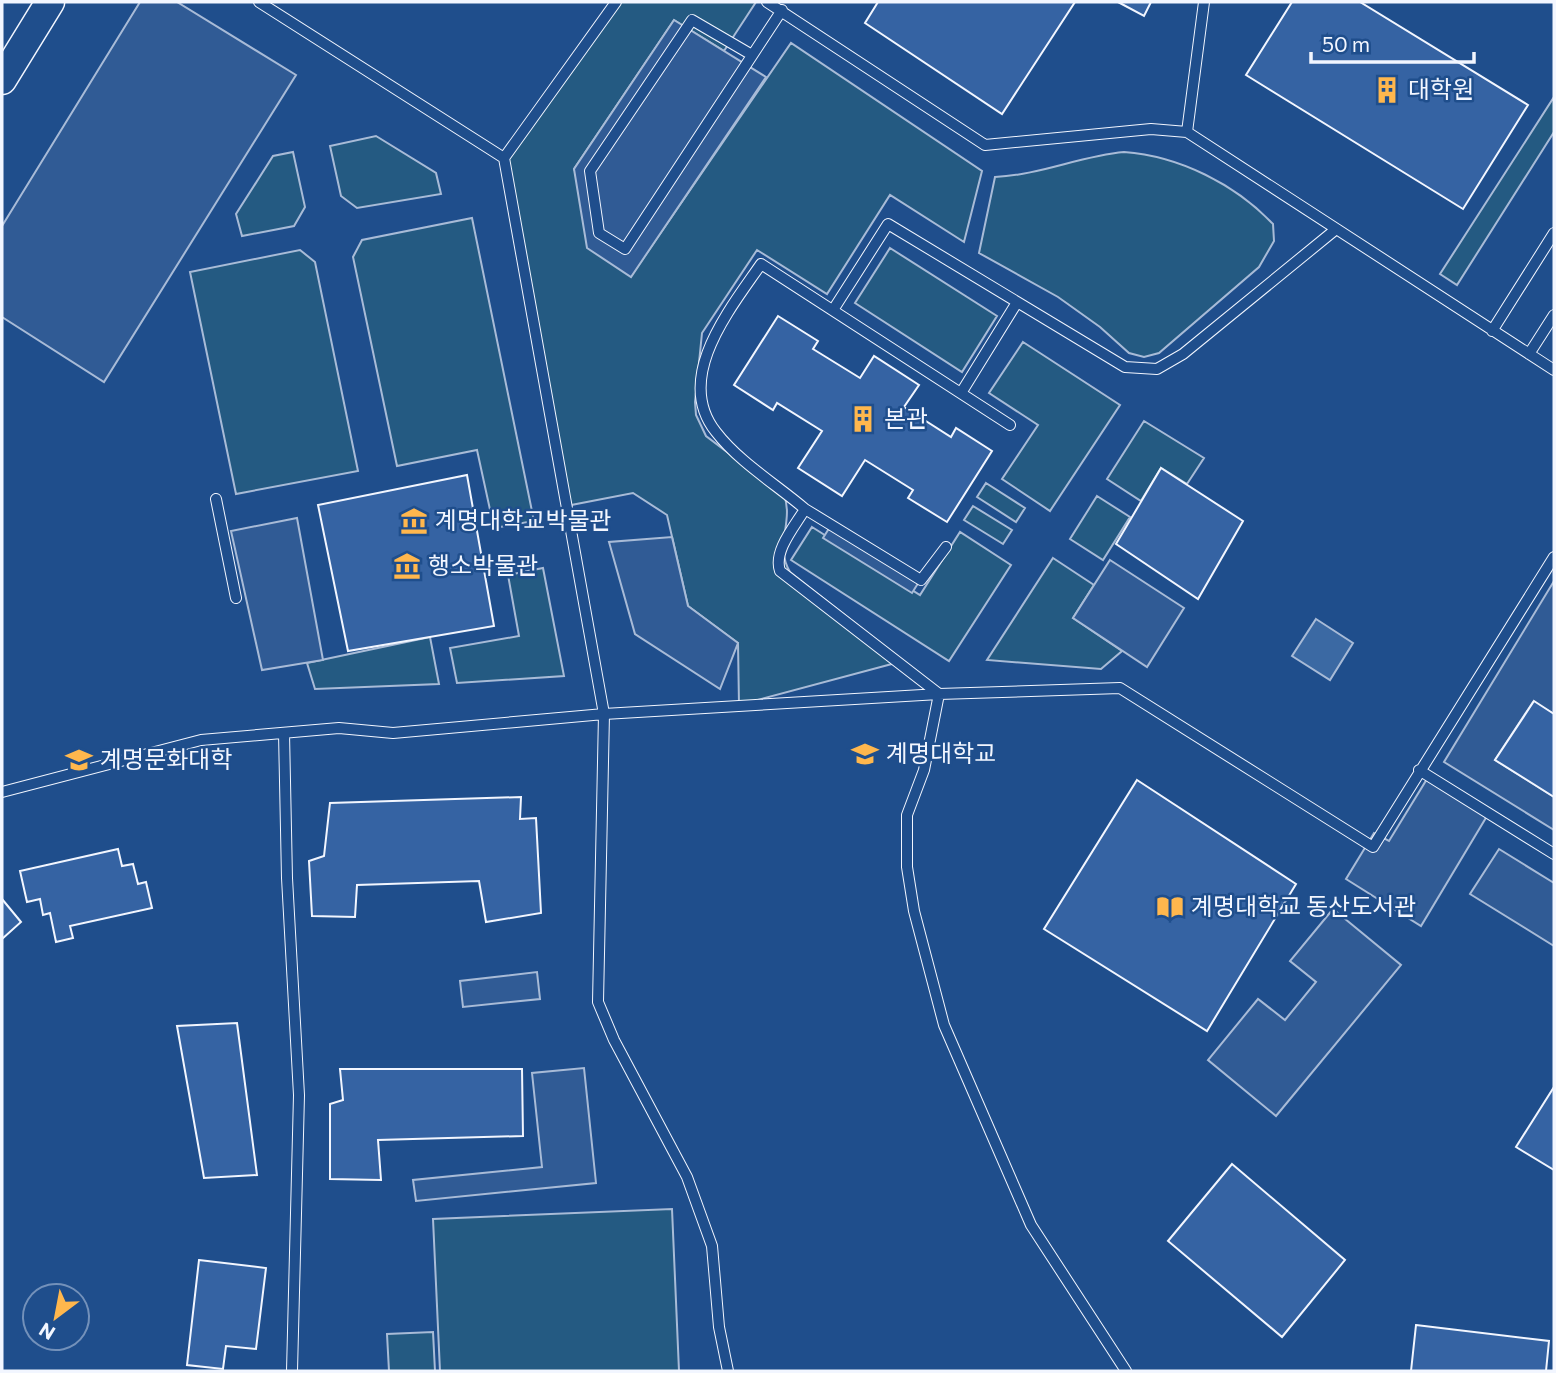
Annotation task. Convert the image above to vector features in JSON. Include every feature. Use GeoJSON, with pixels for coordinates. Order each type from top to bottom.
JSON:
{"type":"FeatureCollection","features":[{"type":"Feature","properties":{"kind":"main road"},"geometry":{"type":"LineString","coordinates":[[2,80],[50,2]]}},
{"type":"Feature","properties":{"kind":"lane"},"geometry":{"type":"LineString","coordinates":[[259,2],[504,158]]}},
{"type":"Feature","properties":{"kind":"lane"},"geometry":{"type":"LineString","coordinates":[[616,2],[504,158],[604,714],[598,1002],[614,1040],[688,1177],[712,1246],[719,1327],[728,1371]]}},
{"type":"Feature","properties":{"kind":"lane"},"geometry":{"type":"LineString","coordinates":[[768,2],[985,145],[1151,129],[1187,132],[1554,370]]}},
{"type":"Feature","properties":{"kind":"lane"},"geometry":{"type":"LineString","coordinates":[[1187,132],[1204,2]]}},
{"type":"Feature","properties":{"kind":"lane"},"geometry":{"type":"LineString","coordinates":[[752,55],[692,20],[590,171],[599,233],[625,248],[782,10]]}},
{"type":"Feature","properties":{"kind":"lane"},"geometry":{"type":"LineString","coordinates":[[833,310],[888,224],[1016,304],[1125,367],[1157,369],[1183,354],[1335,230]]}},
{"type":"Feature","properties":{"kind":"lane"},"geometry":{"type":"LineString","coordinates":[[1492,331],[1554,233]]}},
{"type":"Feature","properties":{"kind":"lane"},"geometry":{"type":"LineString","coordinates":[[946,547],[921,580],[805,509],[717,433],[704,415],[701,395],[702,370],[716,329],[761,264],[1010,425]]}},
{"type":"Feature","properties":{"kind":"lane"},"geometry":{"type":"LineString","coordinates":[[961,393],[1016,304]]}},
{"type":"Feature","properties":{"kind":"lane"},"geometry":{"type":"LineString","coordinates":[[1529,355],[1554,315]]}},
{"type":"Feature","properties":{"kind":"lane"},"geometry":{"type":"LineString","coordinates":[[216,499],[236,598]]}},
{"type":"Feature","properties":{"kind":"lane"},"geometry":{"type":"LineString","coordinates":[[805,509],[780,553],[777,561],[780,571],[939,694]]}},
{"type":"Feature","properties":{"kind":"lane"},"geometry":{"type":"LineString","coordinates":[[2,792],[201,740],[339,728],[393,733],[604,714],[939,694],[1121,688],[1373,847],[1554,557]]}},
{"type":"Feature","properties":{"kind":"lane"},"geometry":{"type":"LineString","coordinates":[[939,694],[924,770],[906,815],[907,867],[914,911],[944,1026],[1031,1225],[1126,1371]]}},
{"type":"Feature","properties":{"kind":"lane"},"geometry":{"type":"LineString","coordinates":[[284,733],[287,878],[299,1096],[292,1371]]}},
{"type":"Feature","properties":{"kind":"lane"},"geometry":{"type":"LineString","coordinates":[[1419,770],[1554,854]]}},
{"type":"Feature","properties":{"kind":"shaded area"},"geometry":{"type":"Polygon","coordinates":[[[140,2],[177,2],[296,75],[104,382],[2,317],[2,226],[140,2]]]}},
{"type":"Feature","properties":{"kind":"shaded area"},"geometry":{"type":"Polygon","coordinates":[[[616,2],[756,2],[724,51],[674,20],[574,169],[631,276],[791,43],[982,171],[964,242],[890,195],[827,294],[757,250],[702,333],[695,402],[696,415],[706,436],[784,495],[787,514],[784,553],[790,572],[903,661],[739,705],[738,643],[688,606],[667,515],[633,493],[566,506],[504,158],[616,2]]]}},
{"type":"Feature","properties":{"kind":"shaded area"},"geometry":{"type":"Polygon","coordinates":[[[674,20],[766,77],[631,277],[587,248],[574,169],[674,20]]]}},
{"type":"Feature","properties":{"kind":"shaded area"},"geometry":{"type":"Polygon","coordinates":[[[1554,97],[1554,132],[1457,285],[1440,274],[1554,97]]]}},
{"type":"Feature","properties":{"kind":"shaded area"},"geometry":{"type":"Polygon","coordinates":[[[376,136],[436,173],[441,194],[357,208],[341,196],[330,146],[376,136]]]}},
{"type":"Feature","properties":{"kind":"shaded area"},"geometry":{"type":"Polygon","coordinates":[[[293,152],[305,207],[294,226],[242,236],[236,214],[273,156],[293,152]]]}},
{"type":"Feature","properties":{"kind":"shaded area"},"geometry":{"type":"Polygon","coordinates":[[[1124,152],[1165,159],[1205,174],[1241,196],[1273,224],[1274,241],[1259,267],[1159,353],[1144,357],[1129,353],[1100,327],[1058,297],[979,253],[995,177],[1028,173],[1124,152]]]}},
{"type":"Feature","properties":{"kind":"shaded area"},"geometry":{"type":"Polygon","coordinates":[[[472,218],[534,521],[494,528],[477,450],[397,466],[353,257],[362,240],[472,218]]]}},
{"type":"Feature","properties":{"kind":"shaded area"},"geometry":{"type":"Polygon","coordinates":[[[890,248],[997,316],[962,372],[855,303],[890,248]]]}},
{"type":"Feature","properties":{"kind":"shaded area"},"geometry":{"type":"Polygon","coordinates":[[[300,250],[315,262],[358,471],[236,494],[190,272],[300,250]]]}},
{"type":"Feature","properties":{"kind":"shaded area"},"geometry":{"type":"Polygon","coordinates":[[[1023,342],[1120,405],[1050,511],[1002,479],[1038,425],[989,393],[1023,342]]]}},
{"type":"Feature","properties":{"kind":"shaded area"},"geometry":{"type":"Polygon","coordinates":[[[1144,421],[1204,458],[1187,484],[1161,468],[1141,501],[1107,479],[1144,421]]]}},
{"type":"Feature","properties":{"kind":"shaded area"},"geometry":{"type":"Polygon","coordinates":[[[986,483],[1025,508],[1016,522],[977,497],[986,483]]]}},
{"type":"Feature","properties":{"kind":"shaded area"},"geometry":{"type":"Polygon","coordinates":[[[1097,496],[1130,517],[1103,560],[1070,539],[1097,496]]]}},
{"type":"Feature","properties":{"kind":"shaded area"},"geometry":{"type":"Polygon","coordinates":[[[973,506],[1012,530],[1003,544],[964,520],[973,506]]]}},
{"type":"Feature","properties":{"kind":"shaded area"},"geometry":{"type":"Polygon","coordinates":[[[297,518],[323,660],[262,670],[231,531],[297,518]]]}},
{"type":"Feature","properties":{"kind":"shaded area"},"geometry":{"type":"Polygon","coordinates":[[[833,522],[922,577],[912,593],[823,538],[833,522]]]}},
{"type":"Feature","properties":{"kind":"shaded area"},"geometry":{"type":"Polygon","coordinates":[[[812,527],[920,595],[960,532],[1011,565],[949,661],[791,560],[812,527]]]}},
{"type":"Feature","properties":{"kind":"shaded area"},"geometry":{"type":"Polygon","coordinates":[[[672,537],[688,606],[738,643],[720,689],[635,634],[609,542],[672,537]]]}},
{"type":"Feature","properties":{"kind":"shaded area"},"geometry":{"type":"Polygon","coordinates":[[[1053,558],[1094,585],[1073,618],[1122,651],[1101,669],[987,660],[1053,558]]]}},
{"type":"Feature","properties":{"kind":"shaded area"},"geometry":{"type":"Polygon","coordinates":[[[1110,560],[1184,608],[1147,667],[1073,618],[1110,560]]]}},
{"type":"Feature","properties":{"kind":"shaded area"},"geometry":{"type":"Polygon","coordinates":[[[543,568],[564,676],[457,683],[450,648],[519,636],[508,575],[543,568]]]}},
{"type":"Feature","properties":{"kind":"shaded area"},"geometry":{"type":"Polygon","coordinates":[[[1554,581],[1554,714],[1533,702],[1495,760],[1554,797],[1554,830],[1444,762],[1554,581]]]}},
{"type":"Feature","properties":{"kind":"shaded area"},"geometry":{"type":"Polygon","coordinates":[[[1316,619],[1353,643],[1330,680],[1292,656],[1316,619]]]}},
{"type":"Feature","properties":{"kind":"shaded area"},"geometry":{"type":"Polygon","coordinates":[[[430,637],[439,684],[315,689],[307,663],[430,637]]]}},
{"type":"Feature","properties":{"kind":"shaded area"},"geometry":{"type":"Polygon","coordinates":[[[1427,779],[1487,816],[1421,926],[1346,879],[1374,833],[1389,841],[1427,779]]]}},
{"type":"Feature","properties":{"kind":"shaded area"},"geometry":{"type":"Polygon","coordinates":[[[1499,849],[1554,883],[1554,946],[1470,894],[1499,849]]]}},
{"type":"Feature","properties":{"kind":"shaded area"},"geometry":{"type":"Polygon","coordinates":[[[1333,909],[1401,965],[1276,1116],[1208,1060],[1258,999],[1285,1020],[1316,982],[1290,961],[1333,909]]]}},
{"type":"Feature","properties":{"kind":"shaded area"},"geometry":{"type":"Polygon","coordinates":[[[537,972],[540,999],[463,1007],[460,981],[537,972]]]}},
{"type":"Feature","properties":{"kind":"shaded area"},"geometry":{"type":"Polygon","coordinates":[[[584,1068],[596,1183],[416,1201],[413,1180],[542,1167],[532,1073],[584,1068]]]}},
{"type":"Feature","properties":{"kind":"shaded area"},"geometry":{"type":"Polygon","coordinates":[[[672,1209],[679,1371],[440,1371],[433,1219],[672,1209]]]}},
{"type":"Feature","properties":{"kind":"shaded area"},"geometry":{"type":"Polygon","coordinates":[[[433,1332],[435,1371],[389,1371],[387,1334],[433,1332]]]}},
{"type":"Feature","properties":{"kind":"building"},"geometry":{"type":"Polygon","coordinates":[[[878,2],[1075,2],[1002,114],[865,23],[878,2]]]}},
{"type":"Feature","properties":{"kind":"building"},"geometry":{"type":"Polygon","coordinates":[[[1118,2],[1151,2],[1144,16],[1118,2]]]}},
{"type":"Feature","properties":{"kind":"building","name":"대학원"},"geometry":{"type":"Polygon","coordinates":[[[1292,2],[1360,2],[1528,105],[1463,209],[1246,75],[1292,2]]]}},
{"type":"Feature","properties":{"kind":"building","name":"본관"},"geometry":{"type":"Polygon","coordinates":[[[778,316],[818,341],[813,349],[860,378],[874,356],[919,385],[904,407],[951,437],[956,428],[992,451],[947,522],[908,498],[913,490],[865,460],[842,496],[798,468],[822,431],[777,403],[773,410],[734,385],[778,316]]]}},
{"type":"Feature","properties":{"kind":"building"},"geometry":{"type":"Polygon","coordinates":[[[1161,468],[1243,521],[1198,599],[1116,544],[1161,468]]]}},
{"type":"Feature","properties":{"kind":"building","name":"행소박물관"},"geometry":{"type":"Polygon","coordinates":[[[467,475],[494,626],[348,651],[318,505],[467,475]]]}},
{"type":"Feature","properties":{"kind":"building"},"geometry":{"type":"Polygon","coordinates":[[[1534,701],[1554,714],[1554,797],[1495,760],[1534,701]]]}},
{"type":"Feature","properties":{"kind":"building","name":"계명대학교 동산도서관"},"geometry":{"type":"Polygon","coordinates":[[[1137,780],[1296,884],[1207,1031],[1044,929],[1137,780]]]}},
{"type":"Feature","properties":{"kind":"building"},"geometry":{"type":"Polygon","coordinates":[[[521,797],[520,819],[536,818],[541,913],[486,922],[479,881],[357,885],[355,917],[312,916],[309,861],[324,856],[330,803],[521,797]]]}},
{"type":"Feature","properties":{"kind":"building"},"geometry":{"type":"Polygon","coordinates":[[[118,849],[122,866],[133,864],[138,884],[146,882],[152,908],[70,926],[73,938],[56,942],[50,913],[43,915],[40,899],[27,902],[20,871],[118,849]]]}},
{"type":"Feature","properties":{"kind":"building"},"geometry":{"type":"Polygon","coordinates":[[[2,899],[21,922],[2,939],[2,899]]]}},
{"type":"Feature","properties":{"kind":"building"},"geometry":{"type":"Polygon","coordinates":[[[237,1023],[257,1175],[204,1178],[177,1026],[237,1023]]]}},
{"type":"Feature","properties":{"kind":"building"},"geometry":{"type":"Polygon","coordinates":[[[340,1069],[522,1069],[523,1136],[378,1140],[381,1180],[330,1179],[330,1104],[343,1100],[340,1069]]]}},
{"type":"Feature","properties":{"kind":"building"},"geometry":{"type":"Polygon","coordinates":[[[1554,1087],[1554,1170],[1516,1147],[1554,1087]]]}},
{"type":"Feature","properties":{"kind":"building"},"geometry":{"type":"Polygon","coordinates":[[[1232,1164],[1345,1260],[1282,1337],[1168,1241],[1232,1164]]]}},
{"type":"Feature","properties":{"kind":"building"},"geometry":{"type":"Polygon","coordinates":[[[199,1260],[266,1268],[256,1349],[226,1346],[223,1369],[187,1365],[199,1260]]]}},
{"type":"Feature","properties":{"kind":"building"},"geometry":{"type":"Polygon","coordinates":[[[1416,1325],[1549,1341],[1546,1371],[1411,1371],[1416,1325]]]}},
{"type":"Feature","properties":{"kind":"place","name":"대학원"},"geometry":{"type":"Point","coordinates":[1387,90]}},
{"type":"Feature","properties":{"kind":"place","name":"본관"},"geometry":{"type":"Point","coordinates":[863,419]}},
{"type":"Feature","properties":{"kind":"place","name":"계명대학교박물관"},"geometry":{"type":"Point","coordinates":[414,521]}},
{"type":"Feature","properties":{"kind":"place","name":"행소박물관"},"geometry":{"type":"Point","coordinates":[407,566]}},
{"type":"Feature","properties":{"kind":"place","name":"계명대학교"},"geometry":{"type":"Point","coordinates":[865,754]}},
{"type":"Feature","properties":{"kind":"place","name":"계명문화대학"},"geometry":{"type":"Point","coordinates":[79,760]}},
{"type":"Feature","properties":{"kind":"place","name":"계명대학교 동산도서관"},"geometry":{"type":"Point","coordinates":[1170,907]}}]}
